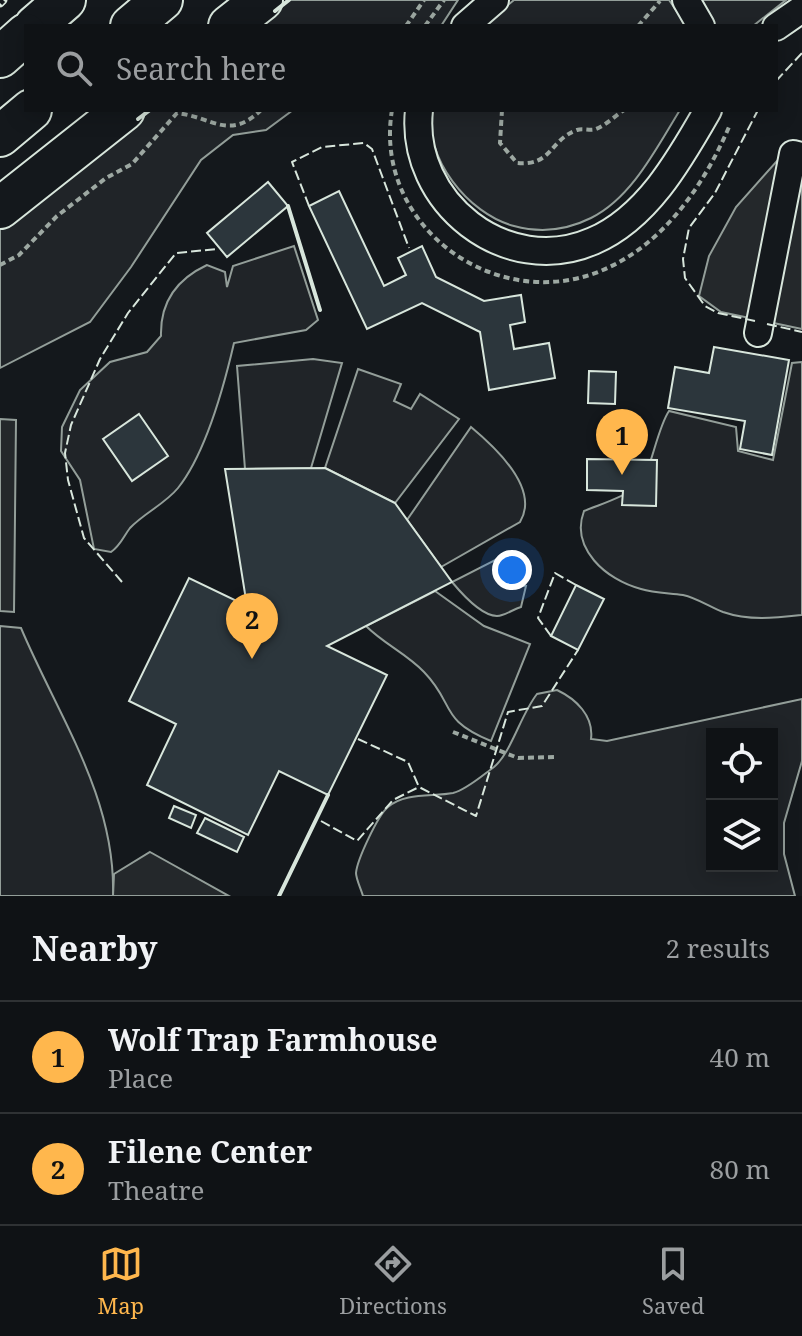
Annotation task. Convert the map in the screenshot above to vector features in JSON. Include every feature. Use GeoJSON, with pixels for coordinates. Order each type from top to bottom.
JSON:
{"type":"FeatureCollection","features":[{"type":"Feature","properties":{"kind":"highway"},"geometry":{"type":"LineString","coordinates":[[37,24],[65,0]]}},
{"type":"Feature","properties":{"kind":"highway"},"geometry":{"type":"LineString","coordinates":[[133,24],[162,0]]}},
{"type":"Feature","properties":{"kind":"highway"},"geometry":{"type":"LineString","coordinates":[[232,24],[262,0]]}},
{"type":"Feature","properties":{"kind":"highway"},"geometry":{"type":"LineString","coordinates":[[0,57],[24,36]]}},
{"type":"Feature","properties":{"kind":"highway"},"geometry":{"type":"LineString","coordinates":[[0,136],[29,112]]}},
{"type":"Feature","properties":{"kind":"highway"},"geometry":{"type":"LineString","coordinates":[[0,208],[121,112]]}},
{"type":"Feature","properties":{"kind":"lane"},"geometry":{"type":"LineString","coordinates":[[467,24],[495,0]]}},
{"type":"Feature","properties":{"kind":"lane"},"geometry":{"type":"LineString","coordinates":[[686,0],[700,24]]}},
{"type":"Feature","properties":{"kind":"lane"},"geometry":{"type":"LineString","coordinates":[[778,26],[802,9]]}},
{"type":"Feature","properties":{"kind":"lane"},"geometry":{"type":"LineString","coordinates":[[419,112],[418,148],[430,177],[446,203],[487,237],[511,246],[543,251],[568,249],[594,241],[618,227],[664,180],[705,113]]}},
{"type":"Feature","properties":{"kind":"lane"},"geometry":{"type":"LineString","coordinates":[[758,333],[793,154],[802,156]]}},
{"type":"Feature","properties":{"kind":"path"},"geometry":{"type":"LineString","coordinates":[[407,24],[424,0]]}},
{"type":"Feature","properties":{"kind":"path"},"geometry":{"type":"LineString","coordinates":[[426,24],[444,0]]}},
{"type":"Feature","properties":{"kind":"path"},"geometry":{"type":"LineString","coordinates":[[640,24],[661,0]]}},
{"type":"Feature","properties":{"kind":"path"},"geometry":{"type":"LineString","coordinates":[[0,265],[19,255],[57,216],[106,178],[132,164],[177,113],[229,127],[249,121],[259,112]]}},
{"type":"Feature","properties":{"kind":"path"},"geometry":{"type":"LineString","coordinates":[[390,122],[392,112]]}},
{"type":"Feature","properties":{"kind":"path"},"geometry":{"type":"LineString","coordinates":[[502,112],[500,143],[517,163],[532,164],[543,159],[564,138],[579,129]]}},
{"type":"Feature","properties":{"kind":"path"},"geometry":{"type":"LineString","coordinates":[[572,128],[594,130],[621,112]]}},
{"type":"Feature","properties":{"kind":"path"},"geometry":{"type":"LineString","coordinates":[[453,732],[518,758],[555,757]]}},
{"type":"Feature","properties":{"kind":"shaded area"},"geometry":{"type":"Polygon","coordinates":[[[289,0],[458,0],[442,24],[259,24],[289,0]]]}},
{"type":"Feature","properties":{"kind":"shaded area"},"geometry":{"type":"Polygon","coordinates":[[[514,0],[669,0],[686,24],[485,24],[514,0]]]}},
{"type":"Feature","properties":{"kind":"shaded area"},"geometry":{"type":"Polygon","coordinates":[[[699,0],[786,0],[756,24],[711,24],[699,0]]]}},
{"type":"Feature","properties":{"kind":"shaded area"},"geometry":{"type":"Polygon","coordinates":[[[147,112],[290,112],[266,130],[233,135],[201,160],[131,267],[90,322],[0,368],[0,228],[147,112]]]}},
{"type":"Feature","properties":{"kind":"shaded area"},"geometry":{"type":"Polygon","coordinates":[[[432,112],[679,112],[653,155],[619,198],[582,222],[543,230],[514,226],[497,219],[465,196],[442,164],[431,128],[432,112]]]}},
{"type":"Feature","properties":{"kind":"shaded area"},"geometry":{"type":"Polygon","coordinates":[[[793,143],[802,145],[802,329],[721,312],[699,296],[709,256],[736,207],[793,143]]]}},
{"type":"Feature","properties":{"kind":"shaded area"},"geometry":{"type":"Polygon","coordinates":[[[294,246],[318,320],[306,330],[234,343],[213,418],[197,457],[178,488],[130,528],[111,552],[94,549],[80,480],[61,451],[62,427],[80,390],[110,362],[147,352],[161,336],[167,302],[187,277],[207,265],[225,272],[227,287],[233,266],[294,246]]]}},
{"type":"Feature","properties":{"kind":"shaded area"},"geometry":{"type":"Polygon","coordinates":[[[313,359],[342,363],[311,468],[245,469],[237,366],[313,359]]]}},
{"type":"Feature","properties":{"kind":"shaded area"},"geometry":{"type":"Polygon","coordinates":[[[802,362],[802,615],[762,618],[733,615],[688,596],[628,585],[594,560],[582,538],[584,511],[625,494],[642,482],[669,411],[736,427],[738,451],[773,460],[792,363],[802,362]]]}},
{"type":"Feature","properties":{"kind":"shaded area"},"geometry":{"type":"Polygon","coordinates":[[[358,369],[401,384],[394,401],[411,409],[420,394],[459,419],[395,503],[325,468],[358,369]]]}},
{"type":"Feature","properties":{"kind":"shaded area"},"geometry":{"type":"Polygon","coordinates":[[[0,419],[16,420],[14,612],[0,611],[0,419]]]}},
{"type":"Feature","properties":{"kind":"shaded area"},"geometry":{"type":"Polygon","coordinates":[[[471,427],[512,470],[520,483],[525,509],[520,522],[441,567],[407,520],[471,427]]]}},
{"type":"Feature","properties":{"kind":"shaded area"},"geometry":{"type":"Polygon","coordinates":[[[501,557],[507,567],[516,572],[516,585],[526,586],[521,607],[496,616],[475,605],[452,582],[501,557]]]}},
{"type":"Feature","properties":{"kind":"shaded area"},"geometry":{"type":"Polygon","coordinates":[[[435,591],[484,626],[530,644],[491,741],[463,726],[424,672],[366,626],[435,591]]]}},
{"type":"Feature","properties":{"kind":"shaded area"},"geometry":{"type":"Polygon","coordinates":[[[0,626],[21,628],[82,758],[105,825],[113,896],[0,896],[0,626]]]}},
{"type":"Feature","properties":{"kind":"shaded area"},"geometry":{"type":"Polygon","coordinates":[[[557,690],[571,698],[587,716],[591,739],[607,741],[802,699],[802,761],[784,823],[784,854],[795,896],[363,896],[356,875],[357,867],[369,838],[388,807],[403,799],[458,791],[474,782],[500,761],[537,694],[557,690]]]}},
{"type":"Feature","properties":{"kind":"shaded area"},"geometry":{"type":"Polygon","coordinates":[[[150,852],[229,896],[113,896],[114,874],[150,852]]]}},
{"type":"Feature","properties":{"kind":"building"},"geometry":{"type":"Polygon","coordinates":[[[268,182],[288,206],[227,257],[207,233],[268,182]]]}},
{"type":"Feature","properties":{"kind":"building"},"geometry":{"type":"Polygon","coordinates":[[[339,191],[384,286],[406,275],[398,258],[422,246],[436,277],[484,301],[521,295],[525,322],[510,325],[514,349],[549,343],[555,378],[489,390],[480,332],[422,303],[367,329],[309,206],[339,191]]]}},
{"type":"Feature","properties":{"kind":"building"},"geometry":{"type":"Polygon","coordinates":[[[714,347],[789,360],[772,455],[740,449],[745,421],[668,408],[675,367],[709,373],[714,347]]]}},
{"type":"Feature","properties":{"kind":"building"},"geometry":{"type":"Polygon","coordinates":[[[589,371],[616,372],[615,404],[588,403],[589,371]]]}},
{"type":"Feature","properties":{"kind":"building"},"geometry":{"type":"Polygon","coordinates":[[[139,414],[168,456],[132,481],[103,439],[139,414]]]}},
{"type":"Feature","properties":{"kind":"building"},"geometry":{"type":"Polygon","coordinates":[[[587,459],[657,460],[656,506],[622,505],[623,491],[587,490],[587,459]]]}},
{"type":"Feature","properties":{"kind":"building"},"geometry":{"type":"Polygon","coordinates":[[[325,468],[395,503],[452,582],[327,646],[387,675],[328,795],[279,771],[248,835],[147,785],[176,724],[129,701],[189,578],[247,606],[225,469],[325,468]]]}},
{"type":"Feature","properties":{"kind":"building"},"geometry":{"type":"Polygon","coordinates":[[[576,585],[604,599],[578,650],[551,636],[576,585]]]}},
{"type":"Feature","properties":{"kind":"building"},"geometry":{"type":"Polygon","coordinates":[[[174,806],[196,815],[191,828],[169,818],[174,806]]]}},
{"type":"Feature","properties":{"kind":"building"},"geometry":{"type":"Polygon","coordinates":[[[205,818],[244,837],[237,852],[197,833],[205,818]]]}},
{"type":"Feature","properties":{"kind":"railway"},"geometry":{"type":"LineString","coordinates":[[0,3],[3,0]]}},
{"type":"Feature","properties":{"kind":"fence"},"geometry":{"type":"LineString","coordinates":[[778,79],[802,53]]}},
{"type":"Feature","properties":{"kind":"fence"},"geometry":{"type":"LineString","coordinates":[[755,321],[718,313],[705,306],[685,278],[683,259],[689,228],[715,193],[757,112]]}},
{"type":"Feature","properties":{"kind":"fence"},"geometry":{"type":"LineString","coordinates":[[309,206],[292,162],[322,147],[364,143],[372,149],[409,248]]}},
{"type":"Feature","properties":{"kind":"fence"},"geometry":{"type":"LineString","coordinates":[[122,582],[84,538],[68,480],[65,453],[71,425],[100,359],[128,313],[176,253],[217,249]]}},
{"type":"Feature","properties":{"kind":"fence"},"geometry":{"type":"LineString","coordinates":[[767,324],[802,332]]}},
{"type":"Feature","properties":{"kind":"fence"},"geometry":{"type":"LineString","coordinates":[[551,636],[538,618],[555,573],[576,585]]}},
{"type":"Feature","properties":{"kind":"fence"},"geometry":{"type":"LineString","coordinates":[[358,739],[408,762],[419,787],[476,816],[508,712],[542,706],[578,650]]}},
{"type":"Feature","properties":{"kind":"fence"},"geometry":{"type":"LineString","coordinates":[[321,821],[357,841],[393,800],[419,787]]}},
{"type":"Feature","properties":{"kind":"wall"},"geometry":{"type":"LineString","coordinates":[[275,11],[289,0]]}},
{"type":"Feature","properties":{"kind":"wall"},"geometry":{"type":"LineString","coordinates":[[138,119],[147,112]]}},
{"type":"Feature","properties":{"kind":"wall"},"geometry":{"type":"LineString","coordinates":[[288,206],[320,310]]}},
{"type":"Feature","properties":{"kind":"wall"},"geometry":{"type":"LineString","coordinates":[[279,896],[328,795]]}},
{"type":"Feature","properties":{"kind":"place","name":"Wolf Trap Farmhouse"},"geometry":{"type":"Point","coordinates":[622,475]}},
{"type":"Feature","properties":{"kind":"place","name":"Filene Center"},"geometry":{"type":"Point","coordinates":[252,659]}}]}
